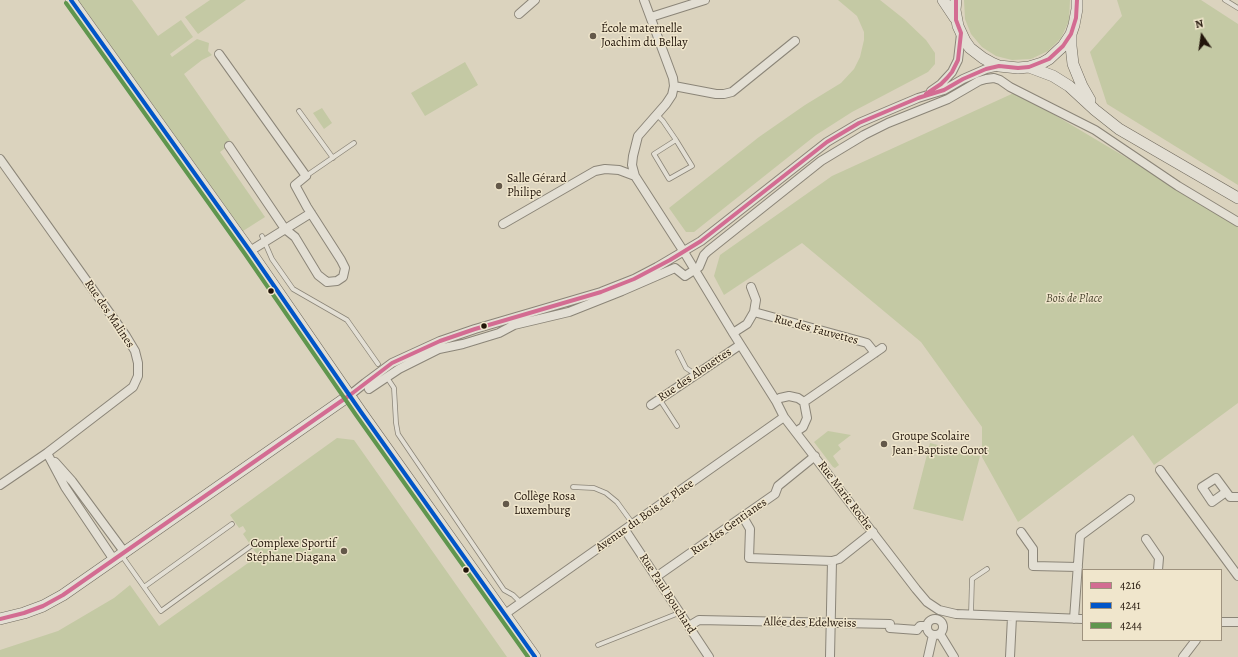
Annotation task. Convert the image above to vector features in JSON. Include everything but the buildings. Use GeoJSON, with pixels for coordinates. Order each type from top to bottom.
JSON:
{"type":"FeatureCollection","features":[{"type":"Feature","properties":{"kind":"street"},"geometry":{"type":"LineString","coordinates":[[71,0],[250,251],[350,395],[360,412],[535,657]]}},
{"type":"Feature","properties":{"kind":"street"},"geometry":{"type":"LineString","coordinates":[[519,14],[535,0]]}},
{"type":"Feature","properties":{"kind":"street"},"geometry":{"type":"LineString","coordinates":[[635,176],[632,165],[638,136],[657,115],[672,95],[674,86],[673,78],[644,0]]}},
{"type":"Feature","properties":{"kind":"street"},"geometry":{"type":"LineString","coordinates":[[651,17],[705,0]]}},
{"type":"Feature","properties":{"kind":"street"},"geometry":{"type":"LineString","coordinates":[[943,0],[956,20],[965,41],[976,53],[999,66]]}},
{"type":"Feature","properties":{"kind":"street"},"geometry":{"type":"LineString","coordinates":[[956,0],[956,20]]}},
{"type":"Feature","properties":{"kind":"street"},"geometry":{"type":"LineString","coordinates":[[1077,0],[1076,18],[1071,34],[1071,46],[1074,64],[1082,86],[1095,110]]}},
{"type":"Feature","properties":{"kind":"street"},"geometry":{"type":"LineString","coordinates":[[918,98],[941,84],[952,72],[958,60],[961,34]]}},
{"type":"Feature","properties":{"kind":"street"},"geometry":{"type":"LineString","coordinates":[[0,620],[43,606],[63,595],[120,557],[350,395],[392,363],[440,341],[475,329],[601,292],[634,279],[701,241],[827,142],[859,123],[918,98],[944,90],[963,79],[986,69],[999,66],[1018,68],[1030,67],[1042,63],[1058,51],[1071,34]]}},
{"type":"Feature","properties":{"kind":"street"},"geometry":{"type":"LineString","coordinates":[[674,86],[716,94],[732,92],[795,41]]}},
{"type":"Feature","properties":{"kind":"street"},"geometry":{"type":"LineString","coordinates":[[219,54],[306,176],[296,185],[311,213],[341,260],[345,268],[343,277],[337,281],[327,282],[318,276],[295,237],[285,229],[229,146]]}},
{"type":"Feature","properties":{"kind":"street"},"geometry":{"type":"LineString","coordinates":[[1030,67],[1053,76],[1069,86],[1095,110],[1119,129],[1238,198]]}},
{"type":"Feature","properties":{"kind":"street"},"geometry":{"type":"LineString","coordinates":[[369,389],[399,370],[439,349],[464,344],[499,333],[509,326],[569,312],[622,292],[675,268],[685,276],[699,267],[704,255],[708,251],[821,161],[864,135],[948,99],[979,81],[994,78],[1095,130],[1178,186],[1238,222]]}},
{"type":"Feature","properties":{"kind":"street","name":"Rue des Malines"},"geometry":{"type":"LineString","coordinates":[[0,159],[126,336],[135,351],[138,363],[138,376],[133,387],[47,453],[0,485]]}},
{"type":"Feature","properties":{"kind":"street"},"geometry":{"type":"LineString","coordinates":[[503,224],[595,171],[605,169],[619,170],[635,176]]}},
{"type":"Feature","properties":{"kind":"street","name":"Rue Marie Roche"},"geometry":{"type":"LineString","coordinates":[[635,176],[695,269],[740,345],[776,401],[784,417],[797,431],[927,602],[939,610],[956,614],[1079,619]]}},
{"type":"Feature","properties":{"kind":"street"},"geometry":{"type":"LineString","coordinates":[[250,251],[263,238],[285,229],[311,213]]}},
{"type":"Feature","properties":{"kind":"street"},"geometry":{"type":"LineString","coordinates":[[733,333],[746,324],[754,312],[756,300],[751,287]]}},
{"type":"Feature","properties":{"kind":"street","name":"Rue des Fauvettes"},"geometry":{"type":"LineString","coordinates":[[754,312],[867,343],[878,351],[804,402]]}},
{"type":"Feature","properties":{"kind":"street","name":"Rue des Alouettes"},"geometry":{"type":"LineString","coordinates":[[651,405],[740,345]]}},
{"type":"Feature","properties":{"kind":"street"},"geometry":{"type":"LineString","coordinates":[[776,401],[780,398],[789,396],[798,398],[804,402],[807,418],[803,426],[797,431]]}},
{"type":"Feature","properties":{"kind":"street","name":"Avenue du Bois de Place"},"geometry":{"type":"LineString","coordinates":[[505,614],[784,417]]}},
{"type":"Feature","properties":{"kind":"street"},"geometry":{"type":"LineString","coordinates":[[47,453],[65,487],[120,557]]}},
{"type":"Feature","properties":{"kind":"street"},"geometry":{"type":"LineString","coordinates":[[47,453],[72,481],[120,557]]}},
{"type":"Feature","properties":{"kind":"street","name":"Rue des Gentianes"},"geometry":{"type":"LineString","coordinates":[[656,577],[775,494],[778,486],[815,456]]}},
{"type":"Feature","properties":{"kind":"street"},"geometry":{"type":"LineString","coordinates":[[1160,470],[1238,576]]}},
{"type":"Feature","properties":{"kind":"street"},"geometry":{"type":"LineString","coordinates":[[1226,492],[1230,497],[1238,497]]}},
{"type":"Feature","properties":{"kind":"street"},"geometry":{"type":"LineString","coordinates":[[1079,619],[1078,567],[1080,536],[1130,499]]}},
{"type":"Feature","properties":{"kind":"street"},"geometry":{"type":"LineString","coordinates":[[743,517],[750,529],[749,558],[832,561],[839,559],[873,532]]}},
{"type":"Feature","properties":{"kind":"street","name":"Rue Paul Bouchard"},"geometry":{"type":"LineString","coordinates":[[625,530],[709,657]]}},
{"type":"Feature","properties":{"kind":"street"},"geometry":{"type":"LineString","coordinates":[[1020,532],[1033,549],[1033,566],[1078,567]]}},
{"type":"Feature","properties":{"kind":"street"},"geometry":{"type":"LineString","coordinates":[[1146,539],[1158,558],[1158,569]]}},
{"type":"Feature","properties":{"kind":"street"},"geometry":{"type":"LineString","coordinates":[[830,657],[832,561]]}},
{"type":"Feature","properties":{"kind":"street"},"geometry":{"type":"LineString","coordinates":[[937,620],[939,610]]}},
{"type":"Feature","properties":{"kind":"street"},"geometry":{"type":"LineString","coordinates":[[1010,657],[1012,617]]}},
{"type":"Feature","properties":{"kind":"street","name":"Allée des Edelweiss"},"geometry":{"type":"LineString","coordinates":[[689,626],[699,620],[890,624],[890,628],[917,630],[920,626],[927,626]]}},
{"type":"Feature","properties":{"kind":"street"},"geometry":{"type":"LineString","coordinates":[[928,657],[936,634],[943,629],[942,623],[937,620],[931,621],[927,626],[929,632],[936,634],[954,657]]}},
{"type":"Feature","properties":{"kind":"street"},"geometry":{"type":"LineString","coordinates":[[1222,622],[1238,622]]}},
{"type":"Feature","properties":{"kind":"street"},"geometry":{"type":"LineString","coordinates":[[1183,657],[1195,641]]}},
{"type":"Feature","properties":{"kind":"lane"},"geometry":{"type":"LineString","coordinates":[[1225,0],[1238,8]]}},
{"type":"Feature","properties":{"kind":"lane"},"geometry":{"type":"LineString","coordinates":[[299,111],[333,158]]}},
{"type":"Feature","properties":{"kind":"lane"},"geometry":{"type":"LineString","coordinates":[[657,115],[663,121],[676,140],[692,166],[670,179],[654,154],[676,140]]}},
{"type":"Feature","properties":{"kind":"lane"},"geometry":{"type":"LineString","coordinates":[[306,176],[354,143]]}},
{"type":"Feature","properties":{"kind":"lane"},"geometry":{"type":"LineString","coordinates":[[263,238],[272,259],[293,289],[347,320],[378,364]]}},
{"type":"Feature","properties":{"kind":"lane"},"geometry":{"type":"LineString","coordinates":[[678,352],[686,368],[696,374]]}},
{"type":"Feature","properties":{"kind":"lane"},"geometry":{"type":"LineString","coordinates":[[388,379],[394,388],[398,434],[504,590],[521,603]]}},
{"type":"Feature","properties":{"kind":"lane"},"geometry":{"type":"LineString","coordinates":[[660,400],[677,426]]}},
{"type":"Feature","properties":{"kind":"lane"},"geometry":{"type":"LineString","coordinates":[[573,487],[594,488],[606,493],[616,502],[633,524]]}},
{"type":"Feature","properties":{"kind":"lane"},"geometry":{"type":"LineString","coordinates":[[144,587],[232,524]]}},
{"type":"Feature","properties":{"kind":"lane"},"geometry":{"type":"LineString","coordinates":[[120,557],[161,611],[251,546]]}},
{"type":"Feature","properties":{"kind":"lane"},"geometry":{"type":"LineString","coordinates":[[971,614],[972,580],[987,569]]}},
{"type":"Feature","properties":{"kind":"lane"},"geometry":{"type":"LineString","coordinates":[[598,646],[680,612]]}},
{"type":"Feature","properties":{"kind":"green space"},"geometry":{"type":"Polygon","coordinates":[[[78,0],[132,0],[158,36],[181,20],[193,37],[170,54],[172,57],[197,39],[209,43],[208,51],[212,55],[202,60],[184,74],[232,143],[220,152],[265,217],[243,231],[78,0]]]}},
{"type":"Feature","properties":{"kind":"green space"},"geometry":{"type":"Polygon","coordinates":[[[210,0],[246,0],[198,34],[185,17],[210,0]]]}},
{"type":"Feature","properties":{"kind":"green space"},"geometry":{"type":"Polygon","coordinates":[[[838,0],[880,0],[904,19],[926,40],[935,53],[935,64],[928,72],[852,112],[816,135],[694,232],[686,232],[669,208],[759,137],[805,105],[841,83],[854,69],[860,57],[864,40],[864,32],[857,16],[838,0]]]}},
{"type":"Feature","properties":{"kind":"green space"},"geometry":{"type":"Polygon","coordinates":[[[964,0],[1070,0],[1069,21],[1061,38],[1048,51],[1031,59],[1012,60],[996,56],[982,47],[971,34],[965,19],[964,0]]]}},
{"type":"Feature","properties":{"kind":"green space"},"geometry":{"type":"Polygon","coordinates":[[[1117,0],[1201,0],[1238,24],[1238,185],[1107,104],[1090,52],[1122,16],[1117,0]]]}},
{"type":"Feature","properties":{"kind":"green space"},"geometry":{"type":"Polygon","coordinates":[[[465,62],[478,85],[425,116],[411,93],[465,62]]]}},
{"type":"Feature","properties":{"kind":"green space","name":"Bois de Place"},"geometry":{"type":"Polygon","coordinates":[[[1016,92],[1238,224],[1238,403],[1154,465],[1133,435],[1018,522],[982,457],[982,427],[921,342],[802,243],[724,295],[714,276],[720,255],[832,176],[1016,92]]]}},
{"type":"Feature","properties":{"kind":"green space"},"geometry":{"type":"Polygon","coordinates":[[[322,108],[332,123],[324,129],[313,113],[322,108]]]}},
{"type":"Feature","properties":{"kind":"green space"},"geometry":{"type":"Polygon","coordinates":[[[828,431],[851,435],[838,445],[841,449],[833,456],[839,465],[835,468],[814,442],[828,431]]]}},
{"type":"Feature","properties":{"kind":"green space","name":"Complexe Sportif Stéphane Diagana"},"geometry":{"type":"Polygon","coordinates":[[[337,438],[354,440],[507,657],[0,657],[0,650],[58,631],[114,598],[130,585],[159,626],[258,556],[243,534],[246,531],[243,526],[239,528],[230,515],[337,438]]]}},
{"type":"Feature","properties":{"kind":"green space"},"geometry":{"type":"Polygon","coordinates":[[[930,443],[980,456],[963,521],[913,509],[930,443]]]}},
{"type":"Feature","properties":{"kind":"transit line","name":"4241"},"geometry":{"type":"LineString","coordinates":[[71,0],[250,251],[361,412],[535,657]]}},
{"type":"Feature","properties":{"kind":"transit line","name":"4216"},"geometry":{"type":"LineString","coordinates":[[926,94],[947,78],[958,60],[961,33],[956,20],[956,0]]}},
{"type":"Feature","properties":{"kind":"transit line","name":"4216"},"geometry":{"type":"LineString","coordinates":[[0,619],[24,613],[43,606],[63,595],[350,395],[392,363],[440,341],[475,329],[601,292],[634,279],[670,260],[701,241],[827,142],[859,123],[918,98],[944,90],[963,79],[986,69],[999,66],[1018,68],[1029,67],[1049,59],[1063,46],[1071,34],[1076,18],[1077,0]]}},
{"type":"Feature","properties":{"kind":"transit line","name":"4244"},"geometry":{"type":"LineString","coordinates":[[66,3],[245,254],[356,415],[528,657]]}},
{"type":"Feature","properties":{"kind":"place","name":"École maternelle Joachim du Bellay"},"geometry":{"type":"Point","coordinates":[593,36]}},
{"type":"Feature","properties":{"kind":"place","name":"Salle Gérard Philipe"},"geometry":{"type":"Point","coordinates":[499,186]}},
{"type":"Feature","properties":{"kind":"place","name":"Groupe Scolaire Jean-Baptiste Corot"},"geometry":{"type":"Point","coordinates":[884,444]}},
{"type":"Feature","properties":{"kind":"place","name":"Collège Rosa Luxemburg"},"geometry":{"type":"Point","coordinates":[506,504]}},
{"type":"Feature","properties":{"kind":"place","name":"Complexe Sportif Stéphane Diagana"},"geometry":{"type":"Point","coordinates":[344,551]}}]}
